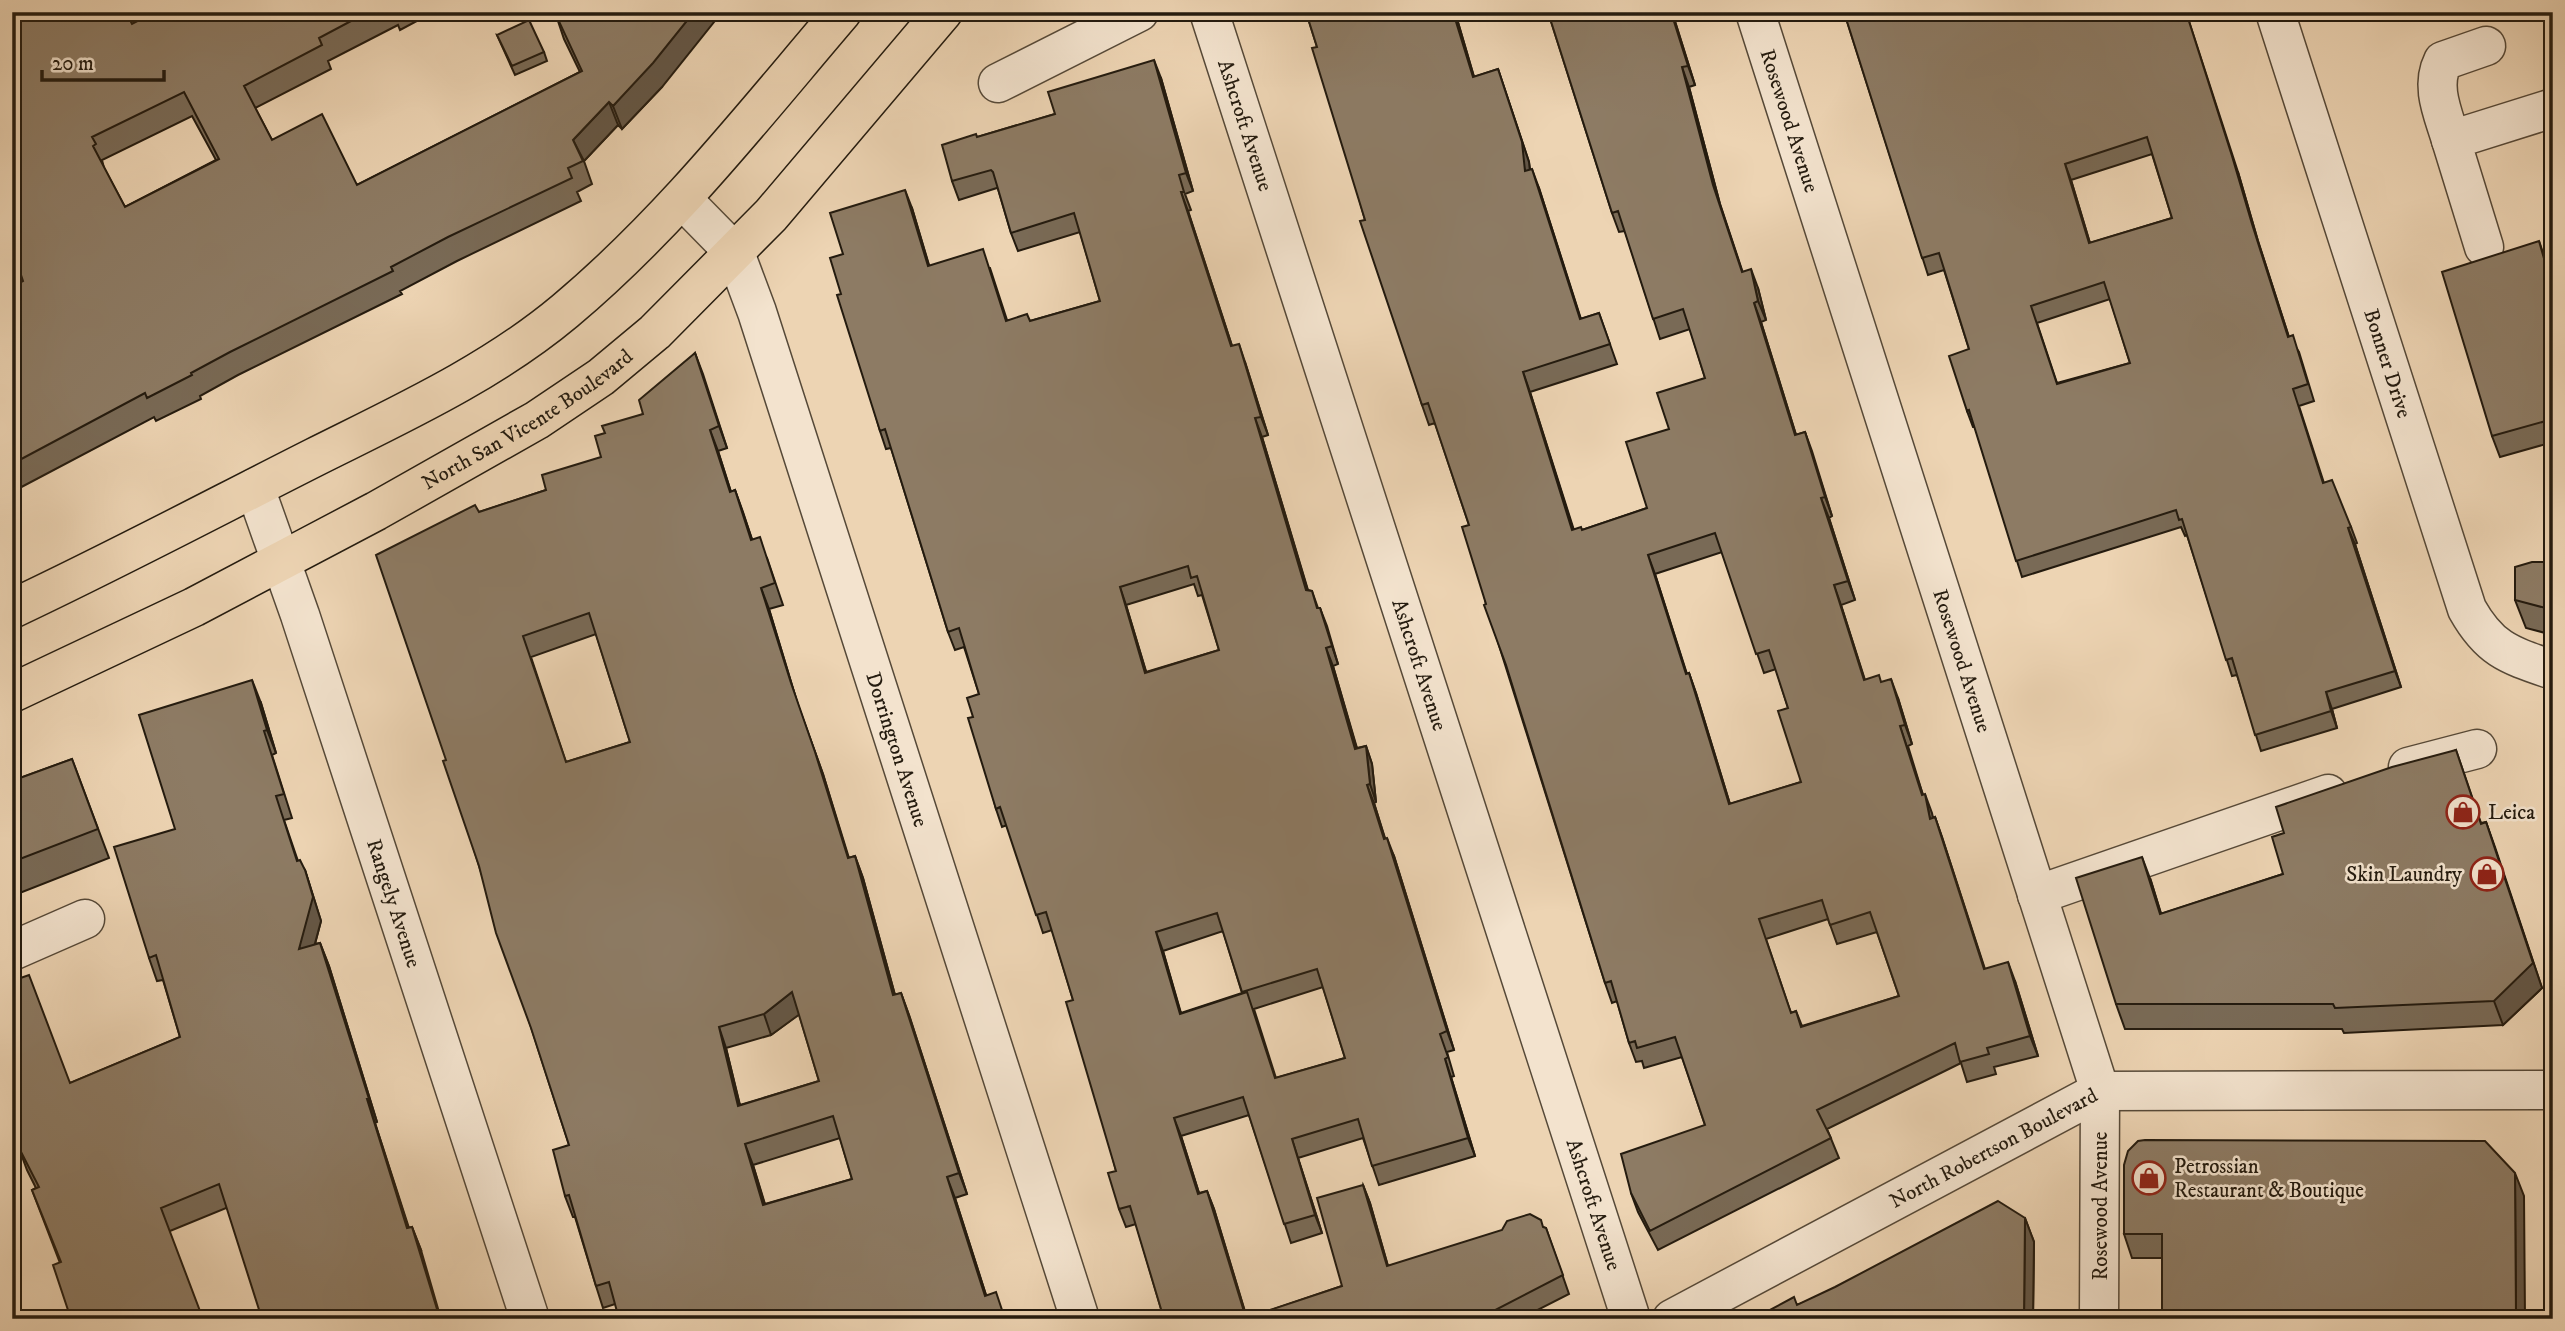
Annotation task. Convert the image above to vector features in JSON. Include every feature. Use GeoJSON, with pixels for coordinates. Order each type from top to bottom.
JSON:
{"type":"FeatureCollection","features":[{"type":"Feature","properties":{"kind":"main road"},"geometry":{"type":"LineString","coordinates":[[12,609],[103,566],[461,381],[497,360],[564,312],[642,241],[682,199],[842,12]]}},
{"type":"Feature","properties":{"kind":"main road","name":"North San Vicente Boulevard"},"geometry":{"type":"LineString","coordinates":[[12,693],[194,607],[282,561],[483,452],[601,377],[655,332],[771,215],[943,12]]}},
{"type":"Feature","properties":{"kind":"street"},"geometry":{"type":"LineString","coordinates":[[998,83],[1139,12]]}},
{"type":"Feature","properties":{"kind":"street","name":"Ashcroft Avenue"},"geometry":{"type":"LineString","coordinates":[[1209,12],[1631,1319]]}},
{"type":"Feature","properties":{"kind":"street","name":"Rosewood Avenue"},"geometry":{"type":"LineString","coordinates":[[1755,12],[2100,1091],[2099,1319]]}},
{"type":"Feature","properties":{"kind":"street","name":"Bonner Drive"},"geometry":{"type":"LineString","coordinates":[[2275,12],[2467,608],[2479,631],[2496,647],[2517,658],[2553,670]]}},
{"type":"Feature","properties":{"kind":"street"},"geometry":{"type":"LineString","coordinates":[[2484,247],[2436,87],[2437,73],[2443,61],[2486,46]]}},
{"type":"Feature","properties":{"kind":"street"},"geometry":{"type":"LineString","coordinates":[[2451,140],[2553,108]]}},
{"type":"Feature","properties":{"kind":"street","name":"Dorrington Avenue"},"geometry":{"type":"LineString","coordinates":[[682,199],[735,253],[757,312],[1080,1319]]}},
{"type":"Feature","properties":{"kind":"street","name":"Rangely Avenue"},"geometry":{"type":"LineString","coordinates":[[255,488],[282,561],[530,1319]]}},
{"type":"Feature","properties":{"kind":"street"},"geometry":{"type":"LineString","coordinates":[[2037,895],[2367,780],[2477,749]]}},
{"type":"Feature","properties":{"kind":"street"},"geometry":{"type":"LineString","coordinates":[[12,951],[85,919]]}},
{"type":"Feature","properties":{"kind":"street","name":"North Robertson Boulevard"},"geometry":{"type":"LineString","coordinates":[[1672,1319],[2100,1091],[2553,1090]]}},
{"type":"Feature","properties":{"kind":"building"},"geometry":{"type":"Polygon","coordinates":[[[12,12],[126,12],[132,24],[155,12],[368,12],[319,38],[322,45],[244,86],[272,140],[322,114],[357,185],[582,71],[556,15],[561,12],[694,12],[653,63],[613,106],[609,102],[573,140],[583,161],[568,168],[572,178],[448,237],[391,267],[393,271],[230,352],[147,398],[145,393],[12,464],[12,287],[23,281],[12,248],[12,12]],[[184,92],[92,137],[96,144],[93,146],[125,207],[219,159],[184,92]]]}},
{"type":"Feature","properties":{"kind":"building"},"geometry":{"type":"Polygon","coordinates":[[[1306,12],[1453,12],[1473,77],[1498,69],[1522,142],[1525,171],[1532,169],[1580,319],[1599,313],[1610,344],[1523,372],[1572,530],[1581,527],[1582,530],[1647,508],[1626,442],[1669,429],[1657,393],[1705,378],[1683,309],[1653,319],[1618,211],[1612,213],[1548,12],[1671,12],[1688,66],[1682,67],[1713,185],[1742,272],[1751,269],[1758,301],[1754,303],[1795,435],[1805,432],[1825,497],[1821,498],[1848,581],[1834,585],[1864,680],[1879,675],[1881,682],[1891,679],[1905,725],[1900,726],[1922,795],[1925,794],[1930,819],[1935,817],[1984,969],[2008,962],[2030,1036],[1987,1048],[1989,1054],[1960,1062],[1955,1043],[1817,1110],[1831,1138],[1650,1231],[1631,1193],[1621,1154],[1705,1125],[1675,1037],[1637,1048],[1635,1041],[1629,1043],[1611,981],[1605,983],[1506,665],[1484,605],[1486,604],[1462,527],[1469,525],[1428,403],[1422,405],[1360,221],[1365,220],[1312,48],[1317,47],[1306,12]],[[1715,533],[1648,555],[1686,674],[1689,673],[1729,804],[1801,782],[1778,711],[1788,708],[1769,650],[1756,654],[1715,533]],[[1822,900],[1759,919],[1791,1013],[1796,1011],[1801,1027],[1899,996],[1870,912],[1830,925],[1822,900]]]}},
{"type":"Feature","properties":{"kind":"building"},"geometry":{"type":"Polygon","coordinates":[[[1844,12],[2186,12],[2288,337],[2293,335],[2308,384],[2293,389],[2323,483],[2332,480],[2351,527],[2348,528],[2395,671],[2326,692],[2331,711],[2255,735],[2232,658],[2226,660],[2182,519],[2179,520],[2176,510],[2016,561],[1969,410],[1967,411],[1949,356],[1969,349],[1939,253],[1922,258],[1844,12]],[[2147,137],[2065,164],[2089,243],[2172,218],[2147,137]],[[2104,282],[2031,306],[2057,384],[2130,363],[2104,282]]]}},
{"type":"Feature","properties":{"kind":"building"},"geometry":{"type":"Polygon","coordinates":[[[529,20],[544,52],[512,66],[497,35],[529,20]]]}},
{"type":"Feature","properties":{"kind":"building"},"geometry":{"type":"Polygon","coordinates":[[[1154,60],[1186,173],[1179,175],[1184,192],[1181,192],[1231,346],[1239,344],[1261,417],[1255,418],[1306,590],[1312,591],[1317,608],[1320,608],[1332,646],[1326,648],[1355,749],[1366,746],[1370,784],[1367,785],[1384,839],[1387,838],[1447,1031],[1440,1034],[1468,1138],[1372,1166],[1358,1119],[1292,1139],[1315,1215],[1284,1224],[1243,1097],[1174,1118],[1198,1194],[1207,1191],[1246,1318],[1342,1286],[1317,1198],[1363,1185],[1387,1266],[1502,1230],[1507,1221],[1530,1214],[1541,1220],[1563,1275],[1478,1319],[1164,1319],[1130,1206],[1119,1209],[1108,1173],[1116,1171],[1066,1002],[1073,1000],[1046,912],[1036,915],[1000,807],[996,809],[968,718],[973,717],[967,698],[979,694],[959,628],[948,632],[885,429],[880,431],[837,295],[841,294],[830,258],[843,254],[830,213],[905,190],[928,266],[983,249],[1006,321],[1027,314],[1030,321],[1100,301],[1074,213],[1011,233],[993,172],[991,170],[952,181],[942,145],[1055,114],[1048,92],[1154,60]],[[1188,566],[1120,587],[1145,673],[1219,650],[1197,576],[1191,578],[1188,566]],[[1217,913],[1156,932],[1180,1014],[1247,992],[1275,1078],[1345,1058],[1317,969],[1242,992],[1217,913]]]}},
{"type":"Feature","properties":{"kind":"building"},"geometry":{"type":"Polygon","coordinates":[[[2539,241],[2553,290],[2553,419],[2492,436],[2442,272],[2539,241]]]}},
{"type":"Feature","properties":{"kind":"building"},"geometry":{"type":"Polygon","coordinates":[[[695,353],[719,426],[710,430],[730,492],[735,490],[751,540],[760,537],[775,583],[761,588],[791,683],[848,858],[855,856],[893,995],[901,993],[959,1173],[947,1177],[985,1296],[996,1292],[1005,1319],[619,1319],[609,1282],[596,1286],[569,1195],[565,1196],[553,1150],[569,1145],[531,1028],[496,933],[479,866],[443,761],[446,760],[376,555],[475,505],[479,512],[546,490],[542,475],[601,457],[595,436],[605,433],[602,426],[643,414],[639,400],[695,353]],[[589,613],[523,636],[566,762],[630,742],[589,613]],[[792,992],[764,1014],[719,1027],[738,1106],[819,1081],[792,992]],[[833,1116],[745,1144],[763,1205],[852,1179],[833,1116]]]}},
{"type":"Feature","properties":{"kind":"building"},"geometry":{"type":"Polygon","coordinates":[[[2532,562],[2553,562],[2553,610],[2515,600],[2515,567],[2532,562]]]}},
{"type":"Feature","properties":{"kind":"building"},"geometry":{"type":"Polygon","coordinates":[[[252,680],[267,730],[264,731],[284,794],[276,796],[297,861],[300,860],[305,870],[313,897],[299,949],[320,943],[407,1228],[412,1227],[440,1319],[262,1319],[219,1184],[161,1208],[203,1319],[71,1319],[53,1265],[61,1262],[32,1190],[39,1187],[12,1129],[12,981],[29,975],[70,1083],[180,1037],[156,955],[149,958],[114,847],[175,829],[139,715],[252,680]]]}},
{"type":"Feature","properties":{"kind":"building"},"geometry":{"type":"Polygon","coordinates":[[[2456,750],[2481,824],[2486,822],[2533,963],[2494,1001],[2335,1008],[2333,1004],[2116,1004],[2076,878],[2142,857],[2160,914],[2283,874],[2272,837],[2284,833],[2276,807],[2392,767],[2456,750]]]}},
{"type":"Feature","properties":{"kind":"building"},"geometry":{"type":"Polygon","coordinates":[[[72,759],[98,829],[12,862],[12,762],[20,778],[72,759]]]}},
{"type":"Feature","properties":{"kind":"building"},"geometry":{"type":"Polygon","coordinates":[[[2138,1141],[2485,1141],[2515,1173],[2516,1319],[2162,1319],[2162,1234],[2124,1234],[2124,1165],[2128,1151],[2138,1141]]]}},
{"type":"Feature","properties":{"kind":"building"},"geometry":{"type":"Polygon","coordinates":[[[1998,1201],[2025,1218],[2024,1317],[1753,1319],[1794,1297],[1797,1305],[1835,1287],[1998,1201]]]}},
{"type":"Feature","properties":{"kind":"place","name":"Leica"},"geometry":{"type":"Point","coordinates":[2463,812]}},
{"type":"Feature","properties":{"kind":"place","name":"Skin Laundry"},"geometry":{"type":"Point","coordinates":[2487,874]}},
{"type":"Feature","properties":{"kind":"place","name":"Petrossian Restaurant & Boutique"},"geometry":{"type":"Point","coordinates":[2149,1178]}}]}
